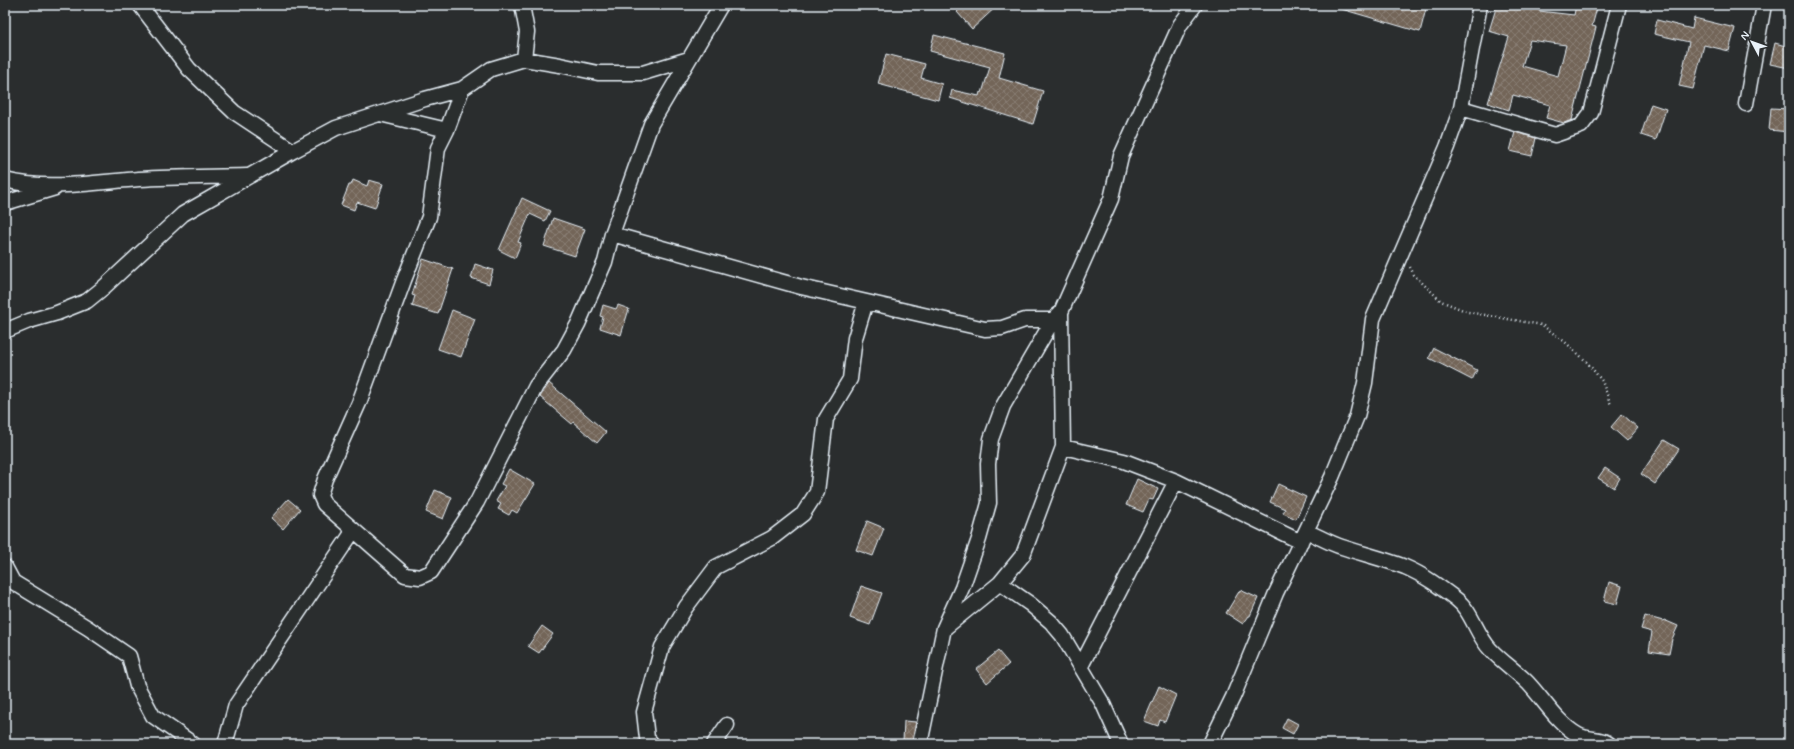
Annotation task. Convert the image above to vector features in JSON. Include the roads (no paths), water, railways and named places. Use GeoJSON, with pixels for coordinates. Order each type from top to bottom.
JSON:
{"type":"FeatureCollection","features":[{"type":"Feature","properties":{"kind":"street"},"geometry":{"type":"LineString","coordinates":[[140,5],[189,69],[234,112],[293,151]]}},
{"type":"Feature","properties":{"kind":"street"},"geometry":{"type":"LineString","coordinates":[[522,5],[527,32],[524,59]]}},
{"type":"Feature","properties":{"kind":"street"},"geometry":{"type":"LineString","coordinates":[[462,89],[447,130],[438,148],[429,217],[404,280],[359,403],[325,479],[320,495],[324,504],[405,575],[420,577],[431,572],[477,502],[536,386],[564,350],[591,297],[605,262],[612,234],[651,124],[720,5]]}},
{"type":"Feature","properties":{"kind":"street"},"geometry":{"type":"LineString","coordinates":[[920,744],[944,628],[962,588],[979,539],[989,503],[988,464],[991,439],[1003,406],[1057,316],[1111,199],[1121,156],[1180,25],[1195,5]]}},
{"type":"Feature","properties":{"kind":"street"},"geometry":{"type":"LineString","coordinates":[[1210,744],[1233,697],[1276,593],[1332,477],[1357,416],[1365,383],[1373,319],[1447,147],[1461,108],[1480,5]]}},
{"type":"Feature","properties":{"kind":"street"},"geometry":{"type":"LineString","coordinates":[[1461,108],[1555,134],[1581,126],[1591,113],[1619,5]]}},
{"type":"Feature","properties":{"kind":"street"},"geometry":{"type":"LineString","coordinates":[[1746,104],[1764,5]]}},
{"type":"Feature","properties":{"kind":"street"},"geometry":{"type":"LineString","coordinates":[[5,332],[29,321],[57,313],[87,301],[183,214],[249,175],[336,128],[425,99],[462,89],[491,69],[524,59],[560,64],[598,73],[643,73],[689,59]]}},
{"type":"Feature","properties":{"kind":"street"},"geometry":{"type":"LineString","coordinates":[[379,114],[447,130]]}},
{"type":"Feature","properties":{"kind":"street"},"geometry":{"type":"LineString","coordinates":[[5,180],[20,184],[68,184],[142,179],[249,175]]}},
{"type":"Feature","properties":{"kind":"street"},"geometry":{"type":"LineString","coordinates":[[5,203],[68,184]]}},
{"type":"Feature","properties":{"kind":"street"},"geometry":{"type":"LineString","coordinates":[[612,234],[678,254],[866,302],[985,329],[1002,328],[1025,320],[1057,316]]}},
{"type":"Feature","properties":{"kind":"street"},"geometry":{"type":"LineString","coordinates":[[652,744],[646,738],[644,712],[662,647],[686,607],[716,567],[779,533],[803,514],[817,492],[826,419],[850,379],[856,338],[866,302]]}},
{"type":"Feature","properties":{"kind":"street"},"geometry":{"type":"LineString","coordinates":[[944,628],[1000,583],[1023,555],[1063,447],[1057,316]]}},
{"type":"Feature","properties":{"kind":"street"},"geometry":{"type":"LineString","coordinates":[[1063,447],[1124,461],[1176,481],[1303,536],[1366,553],[1406,568],[1434,583],[1458,600],[1466,608],[1482,639],[1490,650],[1528,683],[1563,722],[1578,735],[1586,739],[1603,740],[1609,744]]}},
{"type":"Feature","properties":{"kind":"street"},"geometry":{"type":"LineString","coordinates":[[1081,666],[1176,481]]}},
{"type":"Feature","properties":{"kind":"street"},"geometry":{"type":"LineString","coordinates":[[225,744],[236,705],[354,530]]}},
{"type":"Feature","properties":{"kind":"street"},"geometry":{"type":"LineString","coordinates":[[5,567],[13,582],[88,628],[128,656],[137,686],[153,716],[192,744]]}},
{"type":"Feature","properties":{"kind":"street"},"geometry":{"type":"LineString","coordinates":[[1000,583],[1030,604],[1051,622],[1062,635],[1103,704],[1121,744]]}},
{"type":"Feature","properties":{"kind":"street"},"geometry":{"type":"LineString","coordinates":[[714,744],[727,725]]}}]}
